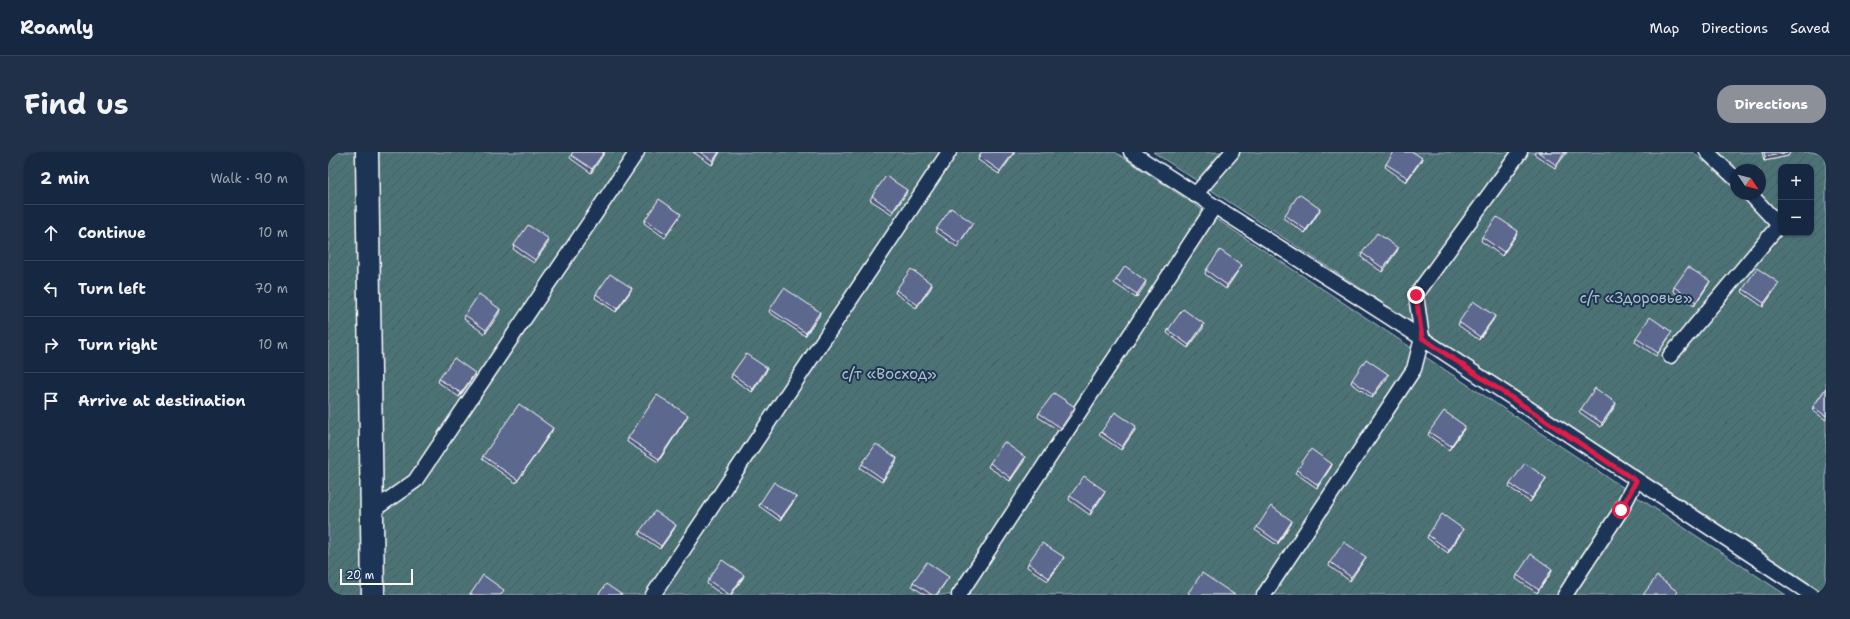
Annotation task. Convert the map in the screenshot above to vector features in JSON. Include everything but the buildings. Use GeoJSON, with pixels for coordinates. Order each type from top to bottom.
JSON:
{"type":"FeatureCollection","features":[{"type":"Feature","properties":{"kind":"street"},"geometry":{"type":"LineString","coordinates":[[367,152],[373,595]]}},
{"type":"Feature","properties":{"kind":"lane"},"geometry":{"type":"LineString","coordinates":[[372,511],[415,481],[637,152]]}},
{"type":"Feature","properties":{"kind":"lane"},"geometry":{"type":"LineString","coordinates":[[653,595],[949,152]]}},
{"type":"Feature","properties":{"kind":"lane"},"geometry":{"type":"LineString","coordinates":[[1131,152],[1195,195],[1422,338],[1636,481],[1812,595]]}},
{"type":"Feature","properties":{"kind":"lane"},"geometry":{"type":"LineString","coordinates":[[1195,195],[1232,152]]}},
{"type":"Feature","properties":{"kind":"lane"},"geometry":{"type":"LineString","coordinates":[[1264,595],[1414,369],[1422,338],[1416,295],[1520,152]]}},
{"type":"Feature","properties":{"kind":"lane"},"geometry":{"type":"LineString","coordinates":[[1707,152],[1730,173]]}},
{"type":"Feature","properties":{"kind":"lane"},"geometry":{"type":"LineString","coordinates":[[1670,356],[1779,225],[1756,200]]}},
{"type":"Feature","properties":{"kind":"lane"},"geometry":{"type":"LineString","coordinates":[[958,595],[1214,207]]}},
{"type":"Feature","properties":{"kind":"lane"},"geometry":{"type":"LineString","coordinates":[[1565,595],[1621,510],[1636,481]]}},
{"type":"Feature","properties":{"kind":"green space","name":"с/т «Восход»"},"geometry":{"type":"Polygon","coordinates":[[[328,152],[1115,152],[1786,595],[328,595],[328,152]]]}},
{"type":"Feature","properties":{"kind":"green space","name":"с/т «Здоровье»"},"geometry":{"type":"Polygon","coordinates":[[[1153,152],[1693,152],[1704,162],[1711,152],[1826,152],[1826,594],[1153,152]]]}},
{"type":"Feature","properties":{"kind":"route"},"geometry":{"type":"LineString","coordinates":[[1416,295],[1422,338],[1636,481],[1621,510]]}}]}
